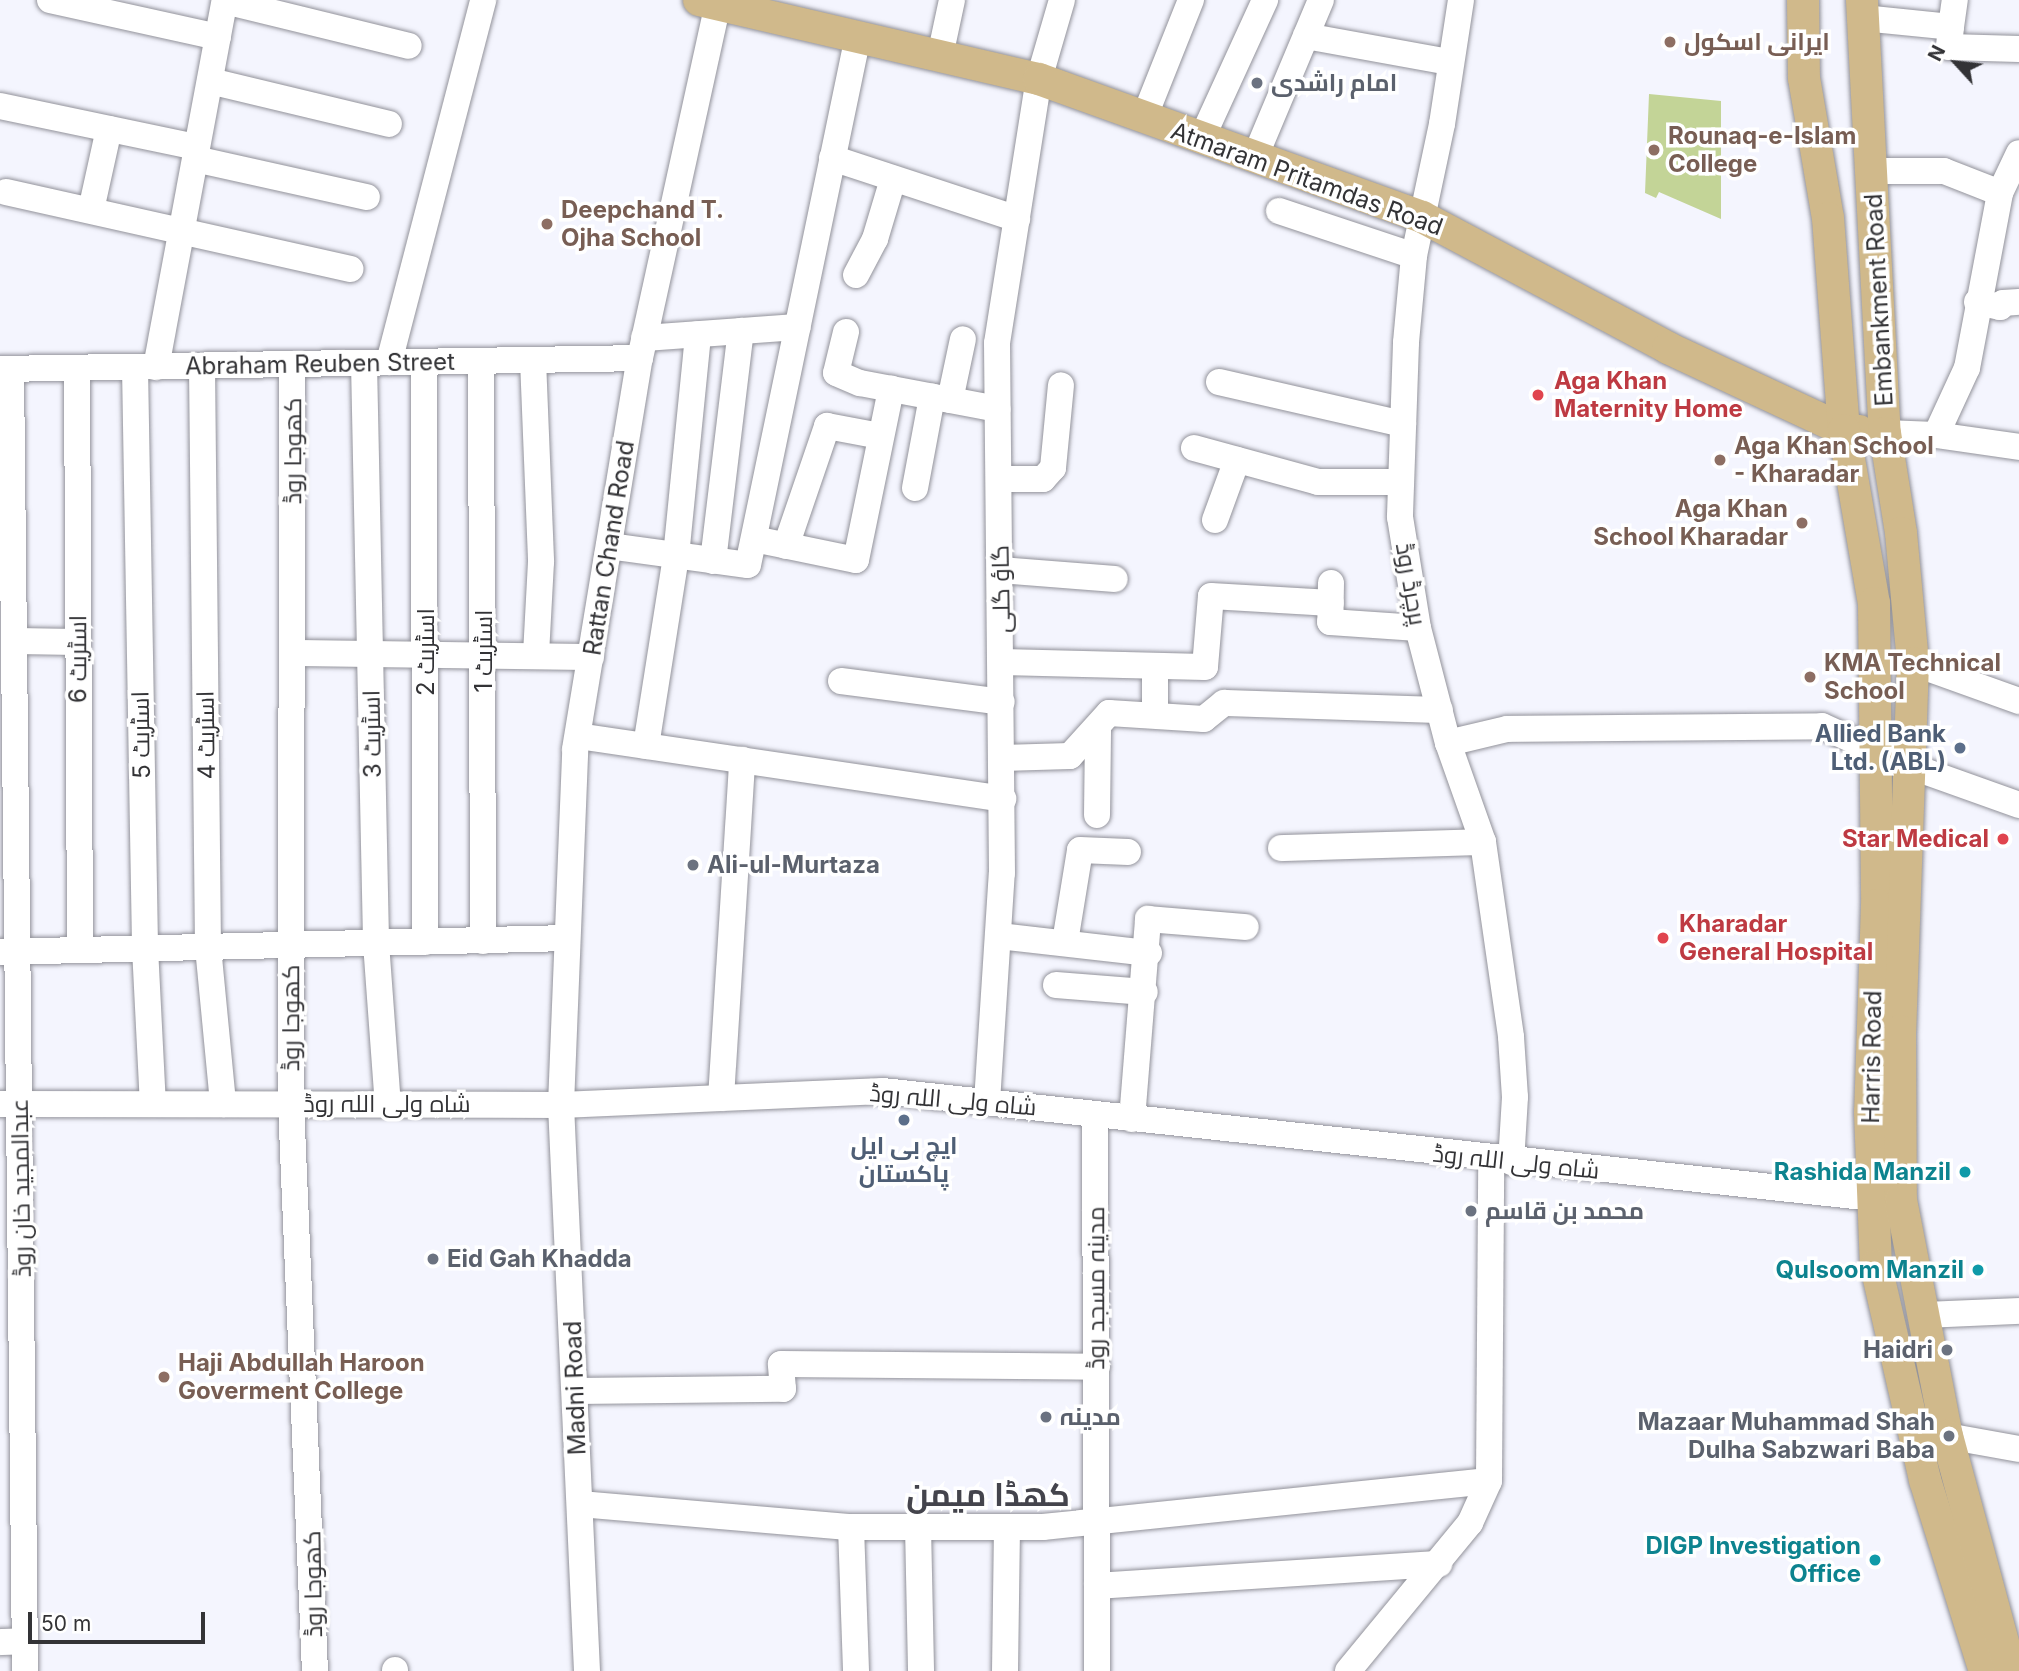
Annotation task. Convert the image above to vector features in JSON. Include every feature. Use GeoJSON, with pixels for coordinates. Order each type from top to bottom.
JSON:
{"type":"FeatureCollection","features":[{"type":"Feature","properties":{"kind":"main road","name":"Embankment Road"},"geometry":{"type":"LineString","coordinates":[[1803,0],[1804,78],[1828,218],[1844,430]]}},
{"type":"Feature","properties":{"kind":"main road","name":"Atmaram Pritamdas Road"},"geometry":{"type":"LineString","coordinates":[[712,1],[787,10],[858,36],[1039,79],[1201,140],[1422,217],[1668,348],[1844,430],[1885,433]]}},
{"type":"Feature","properties":{"kind":"main road","name":"Embankment Road"},"geometry":{"type":"LineString","coordinates":[[1862,9],[1873,171],[1885,433]]}},
{"type":"Feature","properties":{"kind":"main road","name":"Harris Road"},"geometry":{"type":"LineString","coordinates":[[1844,430],[1874,603],[1886,1200],[1926,1315],[1947,1436],[2013,1671]]}},
{"type":"Feature","properties":{"kind":"main road","name":"Harris Road"},"geometry":{"type":"LineString","coordinates":[[1885,433],[1901,533],[1913,663],[1900,1031],[1886,1200],[1876,1266],[1903,1398],[1985,1671]]}},
{"type":"Feature","properties":{"kind":"street"},"geometry":{"type":"LineString","coordinates":[[50,0],[218,37]]}},
{"type":"Feature","properties":{"kind":"street","name":"اسٹریٹ 3"},"geometry":{"type":"LineString","coordinates":[[388,1105],[376,943],[370,654],[377,363],[483,0]]}},
{"type":"Feature","properties":{"kind":"street"},"geometry":{"type":"LineString","coordinates":[[940,56],[951,0]]}},
{"type":"Feature","properties":{"kind":"street","name":"گاؤ گلی"},"geometry":{"type":"LineString","coordinates":[[987,1102],[999,936],[1003,799],[997,343],[1039,79],[1062,0]]}},
{"type":"Feature","properties":{"kind":"street"},"geometry":{"type":"LineString","coordinates":[[1144,118],[1191,0]]}},
{"type":"Feature","properties":{"kind":"street"},"geometry":{"type":"LineString","coordinates":[[1201,140],[1265,0]]}},
{"type":"Feature","properties":{"kind":"street"},"geometry":{"type":"LineString","coordinates":[[1255,157],[1321,0]]}},
{"type":"Feature","properties":{"kind":"street","name":"پرچرڈ روڈ"},"geometry":{"type":"LineString","coordinates":[[1461,0],[1449,62],[1442,124],[1414,256],[1399,482],[1400,517],[1418,628],[1448,743],[1483,842],[1511,1037],[1501,1161],[1489,1481]]}},
{"type":"Feature","properties":{"kind":"street"},"geometry":{"type":"LineString","coordinates":[[1955,0],[1949,47],[2019,49]]}},
{"type":"Feature","properties":{"kind":"street"},"geometry":{"type":"LineString","coordinates":[[225,1],[409,46]]}},
{"type":"Feature","properties":{"kind":"street","name":"اسٹریٹ 5"},"geometry":{"type":"LineString","coordinates":[[153,1104],[145,948],[146,367],[181,229],[225,1]]}},
{"type":"Feature","properties":{"kind":"street","name":"Rattan Chand Road"},"geometry":{"type":"LineString","coordinates":[[561,1105],[578,736],[642,348],[712,1]]}},
{"type":"Feature","properties":{"kind":"street"},"geometry":{"type":"LineString","coordinates":[[1862,9],[1951,27]]}},
{"type":"Feature","properties":{"kind":"street"},"geometry":{"type":"LineString","coordinates":[[609,546],[748,565],[858,36]]}},
{"type":"Feature","properties":{"kind":"street"},"geometry":{"type":"LineString","coordinates":[[1306,36],[1449,62]]}},
{"type":"Feature","properties":{"kind":"street"},"geometry":{"type":"LineString","coordinates":[[210,81],[389,124]]}},
{"type":"Feature","properties":{"kind":"street"},"geometry":{"type":"LineString","coordinates":[[0,106],[109,129],[367,197]]}},
{"type":"Feature","properties":{"kind":"street"},"geometry":{"type":"LineString","coordinates":[[91,210],[109,129]]}},
{"type":"Feature","properties":{"kind":"street"},"geometry":{"type":"LineString","coordinates":[[1936,435],[1967,368],[1977,302],[2019,153]]}},
{"type":"Feature","properties":{"kind":"street"},"geometry":{"type":"LineString","coordinates":[[832,158],[1017,219]]}},
{"type":"Feature","properties":{"kind":"street"},"geometry":{"type":"LineString","coordinates":[[1873,171],[1944,172],[2005,209]]}},
{"type":"Feature","properties":{"kind":"street"},"geometry":{"type":"LineString","coordinates":[[856,275],[875,239],[893,178]]}},
{"type":"Feature","properties":{"kind":"street"},"geometry":{"type":"LineString","coordinates":[[6,192],[181,229],[350,270]]}},
{"type":"Feature","properties":{"kind":"street"},"geometry":{"type":"LineString","coordinates":[[1279,211],[1414,256]]}},
{"type":"Feature","properties":{"kind":"street"},"geometry":{"type":"LineString","coordinates":[[1977,302],[2000,307],[2003,303],[2019,302]]}},
{"type":"Feature","properties":{"kind":"street","name":"Abraham Reuben Street"},"geometry":{"type":"LineString","coordinates":[[5,369],[533,360],[642,348],[698,334],[798,327]]}},
{"type":"Feature","properties":{"kind":"street"},"geometry":{"type":"LineString","coordinates":[[713,561],[741,331]]}},
{"type":"Feature","properties":{"kind":"street"},"geometry":{"type":"LineString","coordinates":[[846,332],[836,373],[891,388],[998,409]]}},
{"type":"Feature","properties":{"kind":"street"},"geometry":{"type":"LineString","coordinates":[[646,746],[676,556],[698,334]]}},
{"type":"Feature","properties":{"kind":"street"},"geometry":{"type":"LineString","coordinates":[[915,488],[962,338]]}},
{"type":"Feature","properties":{"kind":"street"},"geometry":{"type":"LineString","coordinates":[[533,360],[541,562],[536,655]]}},
{"type":"Feature","properties":{"kind":"street","name":"اسٹریٹ 1"},"geometry":{"type":"LineString","coordinates":[[481,361],[483,941]]}},
{"type":"Feature","properties":{"kind":"street","name":"اسٹریٹ 2"},"geometry":{"type":"LineString","coordinates":[[424,362],[425,942]]}},
{"type":"Feature","properties":{"kind":"street","name":"کھوجا روڈ"},"geometry":{"type":"LineString","coordinates":[[292,364],[294,653],[291,1104],[315,1671]]}},
{"type":"Feature","properties":{"kind":"street","name":"اسٹریٹ 4"},"geometry":{"type":"LineString","coordinates":[[202,366],[208,947],[223,1104]]}},
{"type":"Feature","properties":{"kind":"street","name":"اسٹریٹ 6"},"geometry":{"type":"LineString","coordinates":[[77,368],[80,950]]}},
{"type":"Feature","properties":{"kind":"street","name":"عبدالمجید خان روڈ"},"geometry":{"type":"LineString","coordinates":[[5,369],[10,652],[12,1642],[25,1671]]}},
{"type":"Feature","properties":{"kind":"street"},"geometry":{"type":"LineString","coordinates":[[1219,382],[1403,424]]}},
{"type":"Feature","properties":{"kind":"street"},"geometry":{"type":"LineString","coordinates":[[999,480],[1043,479],[1053,468],[1062,385]]}},
{"type":"Feature","properties":{"kind":"street"},"geometry":{"type":"LineString","coordinates":[[754,539],[856,560],[891,388]]}},
{"type":"Feature","properties":{"kind":"street"},"geometry":{"type":"LineString","coordinates":[[786,546],[827,426],[880,436]]}},
{"type":"Feature","properties":{"kind":"street"},"geometry":{"type":"LineString","coordinates":[[1885,433],[1936,435],[2019,447]]}},
{"type":"Feature","properties":{"kind":"street"},"geometry":{"type":"LineString","coordinates":[[1194,448],[1318,482],[1399,482]]}},
{"type":"Feature","properties":{"kind":"street"},"geometry":{"type":"LineString","coordinates":[[1215,520],[1237,460]]}},
{"type":"Feature","properties":{"kind":"street"},"geometry":{"type":"LineString","coordinates":[[1000,570],[1115,579]]}},
{"type":"Feature","properties":{"kind":"street"},"geometry":{"type":"LineString","coordinates":[[1002,662],[1205,667],[1211,596],[1331,593],[1330,622],[1418,628]]}},
{"type":"Feature","properties":{"kind":"street"},"geometry":{"type":"LineString","coordinates":[[10,652],[78,642]]}},
{"type":"Feature","properties":{"kind":"street"},"geometry":{"type":"LineString","coordinates":[[294,653],[591,657]]}},
{"type":"Feature","properties":{"kind":"street"},"geometry":{"type":"LineString","coordinates":[[1913,663],[2019,701]]}},
{"type":"Feature","properties":{"kind":"street"},"geometry":{"type":"LineString","coordinates":[[1154,714],[1155,666]]}},
{"type":"Feature","properties":{"kind":"street"},"geometry":{"type":"LineString","coordinates":[[841,681],[1002,702]]}},
{"type":"Feature","properties":{"kind":"street"},"geometry":{"type":"LineString","coordinates":[[1002,758],[1070,757],[1110,713],[1204,719],[1224,703],[1440,710]]}},
{"type":"Feature","properties":{"kind":"street"},"geometry":{"type":"LineString","coordinates":[[1448,743],[1507,729],[1822,726],[1910,766],[2019,805]]}},
{"type":"Feature","properties":{"kind":"street"},"geometry":{"type":"LineString","coordinates":[[1097,814],[1098,727]]}},
{"type":"Feature","properties":{"kind":"street"},"geometry":{"type":"LineString","coordinates":[[578,736],[1003,799]]}},
{"type":"Feature","properties":{"kind":"street"},"geometry":{"type":"LineString","coordinates":[[721,1098],[742,760]]}},
{"type":"Feature","properties":{"kind":"street"},"geometry":{"type":"LineString","coordinates":[[1281,848],[1483,842]]}},
{"type":"Feature","properties":{"kind":"street"},"geometry":{"type":"LineString","coordinates":[[1065,942],[1080,850],[1128,852]]}},
{"type":"Feature","properties":{"kind":"street"},"geometry":{"type":"LineString","coordinates":[[1132,1119],[1149,953],[1148,919],[1246,927]]}},
{"type":"Feature","properties":{"kind":"street"},"geometry":{"type":"LineString","coordinates":[[999,936],[1149,953]]}},
{"type":"Feature","properties":{"kind":"street"},"geometry":{"type":"LineString","coordinates":[[9,952],[567,938]]}},
{"type":"Feature","properties":{"kind":"street"},"geometry":{"type":"LineString","coordinates":[[1056,985],[1145,992]]}},
{"type":"Feature","properties":{"kind":"street","name":"شاہ ولی اللہ روڈ"},"geometry":{"type":"LineString","coordinates":[[10,1104],[561,1105],[883,1091],[1501,1161],[1886,1200]]}},
{"type":"Feature","properties":{"kind":"street","name":"Madni Road"},"geometry":{"type":"LineString","coordinates":[[561,1105],[587,1671]]}},
{"type":"Feature","properties":{"kind":"street","name":"مدینہ مسجد روڈ"},"geometry":{"type":"LineString","coordinates":[[1094,1115],[1097,1671]]}},
{"type":"Feature","properties":{"kind":"street"},"geometry":{"type":"LineString","coordinates":[[1926,1315],[2019,1311]]}},
{"type":"Feature","properties":{"kind":"street"},"geometry":{"type":"LineString","coordinates":[[576,1391],[783,1388],[781,1364],[1097,1367]]}},
{"type":"Feature","properties":{"kind":"street"},"geometry":{"type":"LineString","coordinates":[[1947,1436],[2019,1449]]}},
{"type":"Feature","properties":{"kind":"street"},"geometry":{"type":"LineString","coordinates":[[580,1504],[850,1527],[1007,1527],[1097,1523],[1489,1481]]}},
{"type":"Feature","properties":{"kind":"street"},"geometry":{"type":"LineString","coordinates":[[1348,1671],[1439,1564],[1470,1523],[1489,1481]]}},
{"type":"Feature","properties":{"kind":"street"},"geometry":{"type":"LineString","coordinates":[[918,1526],[921,1671]]}},
{"type":"Feature","properties":{"kind":"street"},"geometry":{"type":"LineString","coordinates":[[850,1527],[856,1671]]}},
{"type":"Feature","properties":{"kind":"street"},"geometry":{"type":"LineString","coordinates":[[1005,1671],[1007,1527]]}},
{"type":"Feature","properties":{"kind":"street"},"geometry":{"type":"LineString","coordinates":[[1097,1586],[1439,1564]]}},
{"type":"Feature","properties":{"kind":"street"},"geometry":{"type":"LineString","coordinates":[[2013,1671],[2019,1658]]}},
{"type":"Feature","properties":{"kind":"green space"},"geometry":{"type":"Polygon","coordinates":[[[1649,94],[1721,101],[1721,219],[1659,192],[1656,198],[1645,193],[1649,94]]]}},
{"type":"Feature","properties":{"kind":"place","name":"ایرانی اسکول"},"geometry":{"type":"Point","coordinates":[1670,42]}},
{"type":"Feature","properties":{"kind":"place","name":"امام راشدی"},"geometry":{"type":"Point","coordinates":[1257,83]}},
{"type":"Feature","properties":{"kind":"place","name":"Rounaq-e-Islam College"},"geometry":{"type":"Point","coordinates":[1654,150]}},
{"type":"Feature","properties":{"kind":"place","name":"Deepchand T. Ojha School"},"geometry":{"type":"Point","coordinates":[547,224]}},
{"type":"Feature","properties":{"kind":"place","name":"Aga Khan Maternity Home"},"geometry":{"type":"Point","coordinates":[1538,395]}},
{"type":"Feature","properties":{"kind":"place","name":"Aga Khan School - Kharadar"},"geometry":{"type":"Point","coordinates":[1720,460]}},
{"type":"Feature","properties":{"kind":"place","name":"Aga Khan School Kharadar"},"geometry":{"type":"Point","coordinates":[1802,523]}},
{"type":"Feature","properties":{"kind":"place","name":"KMA Technical School"},"geometry":{"type":"Point","coordinates":[1810,677]}},
{"type":"Feature","properties":{"kind":"place","name":"Allied Bank Ltd. (ABL)"},"geometry":{"type":"Point","coordinates":[1960,748]}},
{"type":"Feature","properties":{"kind":"place","name":"Star Medical"},"geometry":{"type":"Point","coordinates":[2003,839]}},
{"type":"Feature","properties":{"kind":"place","name":"Ali-ul-Murtaza"},"geometry":{"type":"Point","coordinates":[693,865]}},
{"type":"Feature","properties":{"kind":"place","name":"Kharadar General Hospital"},"geometry":{"type":"Point","coordinates":[1663,938]}},
{"type":"Feature","properties":{"kind":"place","name":"ایچ بی ایل پاکستان"},"geometry":{"type":"Point","coordinates":[904,1120]}},
{"type":"Feature","properties":{"kind":"place","name":"Rashida Manzil"},"geometry":{"type":"Point","coordinates":[1965,1172]}},
{"type":"Feature","properties":{"kind":"place","name":"محمد بن قاسم"},"geometry":{"type":"Point","coordinates":[1471,1211]}},
{"type":"Feature","properties":{"kind":"place","name":"Eid Gah Khadda"},"geometry":{"type":"Point","coordinates":[433,1259]}},
{"type":"Feature","properties":{"kind":"place","name":"Qulsoom Manzil"},"geometry":{"type":"Point","coordinates":[1978,1270]}},
{"type":"Feature","properties":{"kind":"place","name":"Haidri"},"geometry":{"type":"Point","coordinates":[1947,1350]}},
{"type":"Feature","properties":{"kind":"place","name":"Haji Abdullah Haroon Goverment College"},"geometry":{"type":"Point","coordinates":[164,1377]}},
{"type":"Feature","properties":{"kind":"place","name":"مدینہ"},"geometry":{"type":"Point","coordinates":[1046,1417]}},
{"type":"Feature","properties":{"kind":"place","name":"Mazaar Muhammad Shah Dulha Sabzwari Baba"},"geometry":{"type":"Point","coordinates":[1949,1436]}},
{"type":"Feature","properties":{"kind":"place","name":"DIGP Investigation Office"},"geometry":{"type":"Point","coordinates":[1875,1560]}},
{"type":"Feature","properties":{"kind":"district","name":"کھڈا میمن"},"geometry":{"type":"Point","coordinates":[988,1495]}}]}
